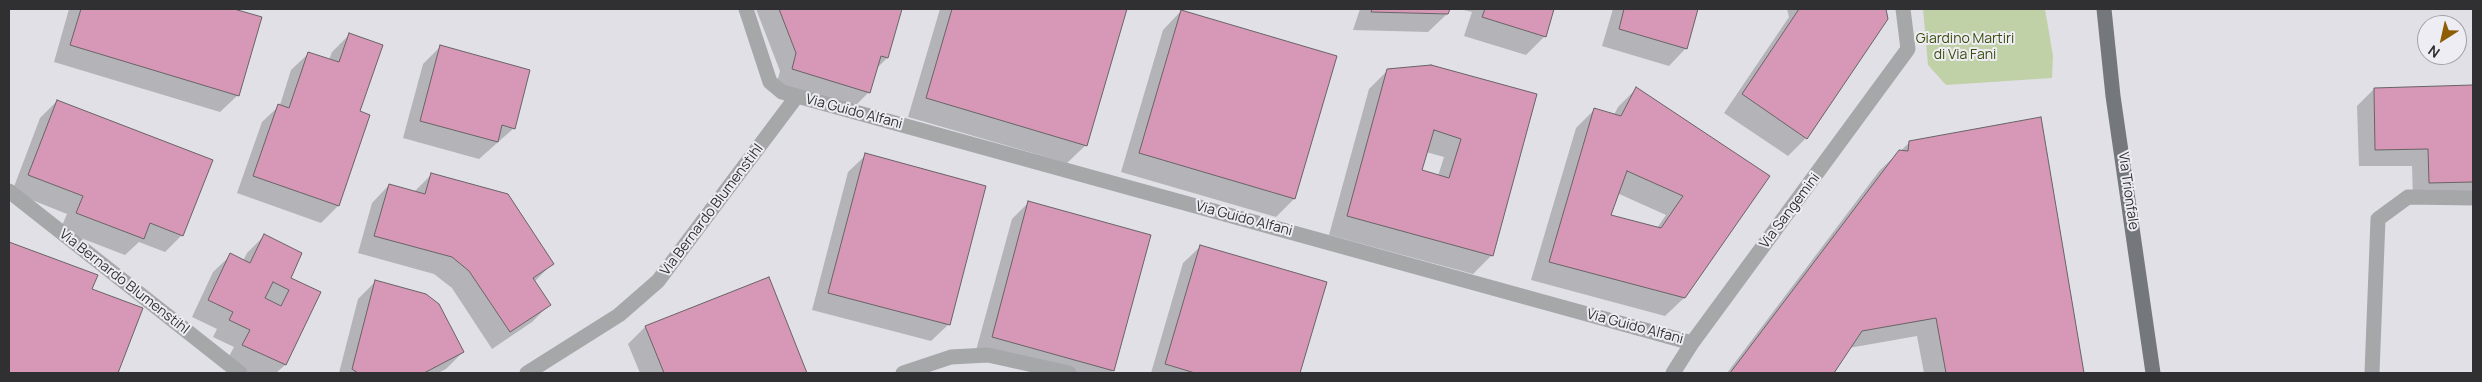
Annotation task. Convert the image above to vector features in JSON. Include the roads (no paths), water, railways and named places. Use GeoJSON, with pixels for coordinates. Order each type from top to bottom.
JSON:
{"type":"FeatureCollection","features":[{"type":"Feature","properties":{"kind":"main road","name":"Via Trionfale"},"geometry":{"type":"LineString","coordinates":[[2104,9],[2113,96],[2153,373]]}},
{"type":"Feature","properties":{"kind":"street"},"geometry":{"type":"LineString","coordinates":[[746,9],[770,82],[782,92],[797,96]]}},
{"type":"Feature","properties":{"kind":"street","name":"Via Sangemini"},"geometry":{"type":"LineString","coordinates":[[1673,373],[1692,343],[1908,49],[1904,9]]}},
{"type":"Feature","properties":{"kind":"street","name":"Via Guido Alfani"},"geometry":{"type":"LineString","coordinates":[[797,96],[1692,343]]}},
{"type":"Feature","properties":{"kind":"street","name":"Via Bernardo Blumenstihl"},"geometry":{"type":"LineString","coordinates":[[527,373],[619,315],[658,281],[797,96]]}},
{"type":"Feature","properties":{"kind":"street","name":"Via Bernardo Blumenstihl"},"geometry":{"type":"LineString","coordinates":[[9,192],[240,373]]}},
{"type":"Feature","properties":{"kind":"street"},"geometry":{"type":"LineString","coordinates":[[2372,373],[2378,219],[2408,197],[2473,198]]}},
{"type":"Feature","properties":{"kind":"street"},"geometry":{"type":"LineString","coordinates":[[903,373],[951,357],[988,355],[1069,373]]}},
{"type":"Feature","properties":{"kind":"park label","name":"Giardino Martiri di Via Fani"},"geometry":{"type":"Point","coordinates":[1965,48]}}]}
